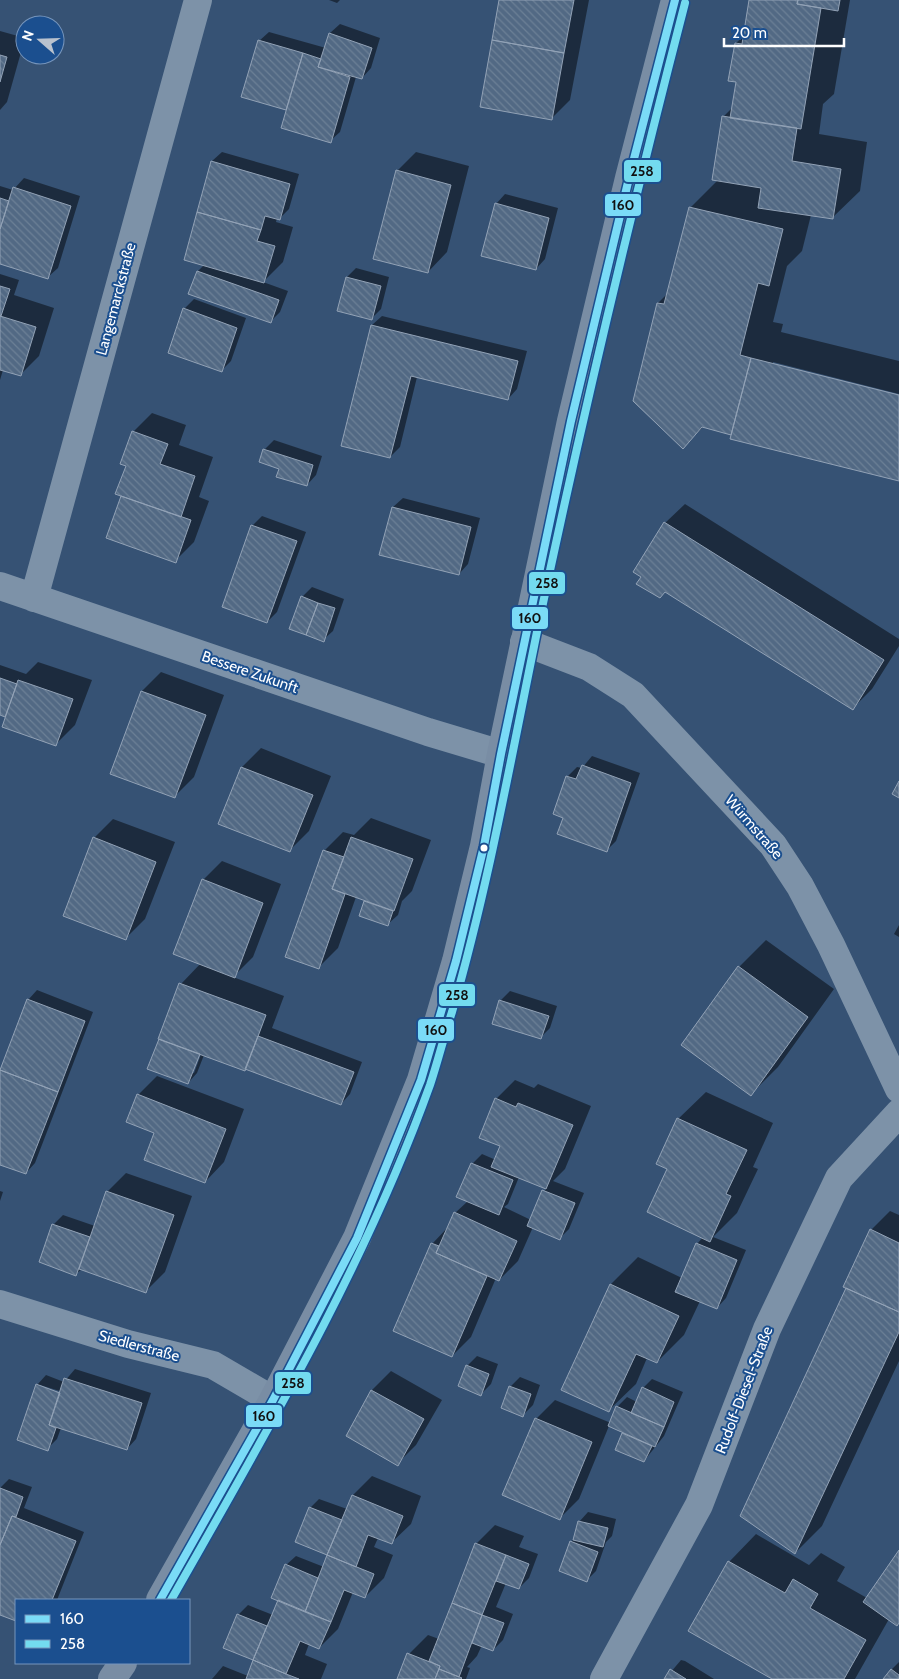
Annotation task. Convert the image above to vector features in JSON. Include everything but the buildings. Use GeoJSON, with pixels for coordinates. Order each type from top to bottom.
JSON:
{"type":"FeatureCollection","features":[{"type":"Feature","properties":{"kind":"street","name":"Langemarckstraße"},"geometry":{"type":"LineString","coordinates":[[34,598],[198,0]]}},
{"type":"Feature","properties":{"kind":"street"},"geometry":{"type":"LineString","coordinates":[[161,1599],[273,1400],[356,1238],[421,1080],[456,961],[484,846],[524,642],[572,421],[615,236],[675,0]]}},
{"type":"Feature","properties":{"kind":"street","name":"Bessere Zukunft"},"geometry":{"type":"LineString","coordinates":[[0,586],[428,732],[501,754]]}},
{"type":"Feature","properties":{"kind":"street","name":"Würmstraße"},"geometry":{"type":"LineString","coordinates":[[524,642],[589,667],[633,695],[773,845],[800,886],[831,945],[899,1089]]}},
{"type":"Feature","properties":{"kind":"street","name":"Rudolf-Diesel-Straße"},"geometry":{"type":"LineString","coordinates":[[604,1679],[699,1505],[767,1329],[839,1178],[899,1113]]}},
{"type":"Feature","properties":{"kind":"street","name":"Siedlerstraße"},"geometry":{"type":"LineString","coordinates":[[0,1304],[128,1344],[213,1365],[273,1400]]}},
{"type":"Feature","properties":{"kind":"street"},"geometry":{"type":"LineString","coordinates":[[112,1679],[122,1664]]}},
{"type":"Feature","properties":{"kind":"transit line","name":"160"},"geometry":{"type":"LineString","coordinates":[[161,1599],[273,1400],[357,1238],[421,1080],[456,961],[484,846],[501,754],[571,421],[629,178],[675,0]]}},
{"type":"Feature","properties":{"kind":"transit line","name":"258"},"geometry":{"type":"LineString","coordinates":[[172,1599],[278,1411],[345,1283],[404,1152],[433,1076],[477,915],[591,389],[627,234],[685,3]]}}]}
